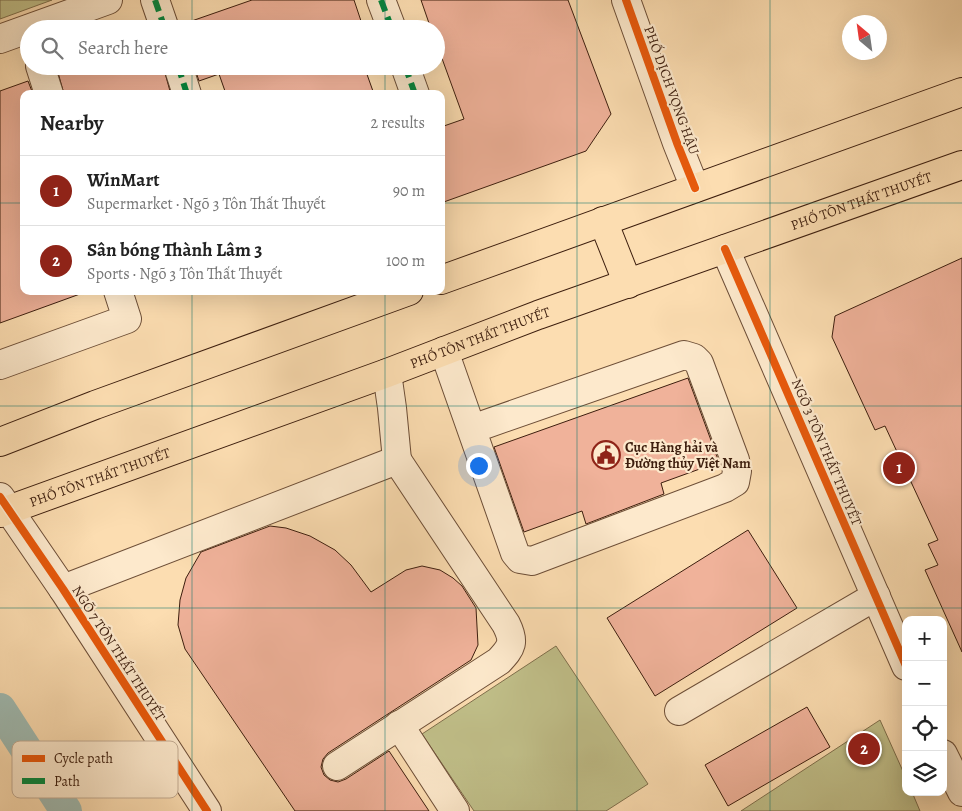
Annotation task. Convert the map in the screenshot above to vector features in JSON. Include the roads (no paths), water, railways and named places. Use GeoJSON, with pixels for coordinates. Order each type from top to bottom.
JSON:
{"type":"FeatureCollection","features":[{"type":"Feature","properties":{"kind":"main road"},"geometry":{"type":"LineString","coordinates":[[445,279],[962,92]]}},
{"type":"Feature","properties":{"kind":"main road","name":"PHỐ TÔN THẤT THUYẾT"},"geometry":{"type":"LineString","coordinates":[[3,507],[387,373],[538,315],[962,165]]}},
{"type":"Feature","properties":{"kind":"main road"},"geometry":{"type":"LineString","coordinates":[[603,221],[628,284]]}},
{"type":"Feature","properties":{"kind":"main road"},"geometry":{"type":"LineString","coordinates":[[0,442],[95,405],[398,295]]}},
{"type":"Feature","properties":{"kind":"street"},"geometry":{"type":"LineString","coordinates":[[58,20],[108,0]]}},
{"type":"Feature","properties":{"kind":"street"},"geometry":{"type":"LineString","coordinates":[[155,0],[162,20]]}},
{"type":"Feature","properties":{"kind":"street"},"geometry":{"type":"LineString","coordinates":[[382,0],[389,20]]}},
{"type":"Feature","properties":{"kind":"street","name":"PHỐ DỊCH VỌNG HẬU"},"geometry":{"type":"LineString","coordinates":[[626,0],[695,188]]}},
{"type":"Feature","properties":{"kind":"street"},"geometry":{"type":"LineString","coordinates":[[0,39],[20,34]]}},
{"type":"Feature","properties":{"kind":"street"},"geometry":{"type":"LineString","coordinates":[[43,75],[49,90]]}},
{"type":"Feature","properties":{"kind":"street"},"geometry":{"type":"LineString","coordinates":[[181,75],[186,90]]}},
{"type":"Feature","properties":{"kind":"street"},"geometry":{"type":"LineString","coordinates":[[408,75],[414,90]]}},
{"type":"Feature","properties":{"kind":"street","name":"NGÕ 3 TÔN THẤT THUYẾT"},"geometry":{"type":"LineString","coordinates":[[725,249],[904,661]]}},
{"type":"Feature","properties":{"kind":"street"},"geometry":{"type":"LineString","coordinates":[[0,365],[127,319],[119,295]]}},
{"type":"Feature","properties":{"kind":"street"},"geometry":{"type":"LineString","coordinates":[[444,350],[515,553],[520,559],[532,561],[725,488],[735,482],[737,471],[735,460],[699,364],[694,358],[684,356],[472,429]]}},
{"type":"Feature","properties":{"kind":"street"},"geometry":{"type":"LineString","coordinates":[[337,766],[499,661],[509,650],[512,636],[506,624],[397,460],[387,373]]}},
{"type":"Feature","properties":{"kind":"street"},"geometry":{"type":"LineString","coordinates":[[63,589],[397,460]]}},
{"type":"Feature","properties":{"kind":"street","name":"NGÕ 7 TÔN THẤT THUYẾT"},"geometry":{"type":"LineString","coordinates":[[3,507],[63,589],[162,741]]}},
{"type":"Feature","properties":{"kind":"street"},"geometry":{"type":"LineString","coordinates":[[679,711],[876,596]]}},
{"type":"Feature","properties":{"kind":"street"},"geometry":{"type":"LineString","coordinates":[[399,725],[456,811]]}},
{"type":"Feature","properties":{"kind":"street"},"geometry":{"type":"LineString","coordinates":[[950,752],[962,792]]}},
{"type":"Feature","properties":{"kind":"street","name":"NGÕ 7 TÔN THẤT THUYẾT"},"geometry":{"type":"LineString","coordinates":[[178,766],[207,811]]}},
{"type":"Feature","properties":{"kind":"waterway"},"geometry":{"type":"LineString","coordinates":[[0,709],[21,741]]}},
{"type":"Feature","properties":{"kind":"waterway"},"geometry":{"type":"LineString","coordinates":[[58,798],[66,811]]}},
{"type":"Feature","properties":{"kind":"place","name":"Cục Hàng hải và Đường thủy Việt Nam"},"geometry":{"type":"Point","coordinates":[606,455]}},
{"type":"Feature","properties":{"kind":"place","name":"WinMart"},"geometry":{"type":"Point","coordinates":[899,468]}},
{"type":"Feature","properties":{"kind":"place","name":"Sân bóng Thành Lâm 3"},"geometry":{"type":"Point","coordinates":[864,749]}}]}
